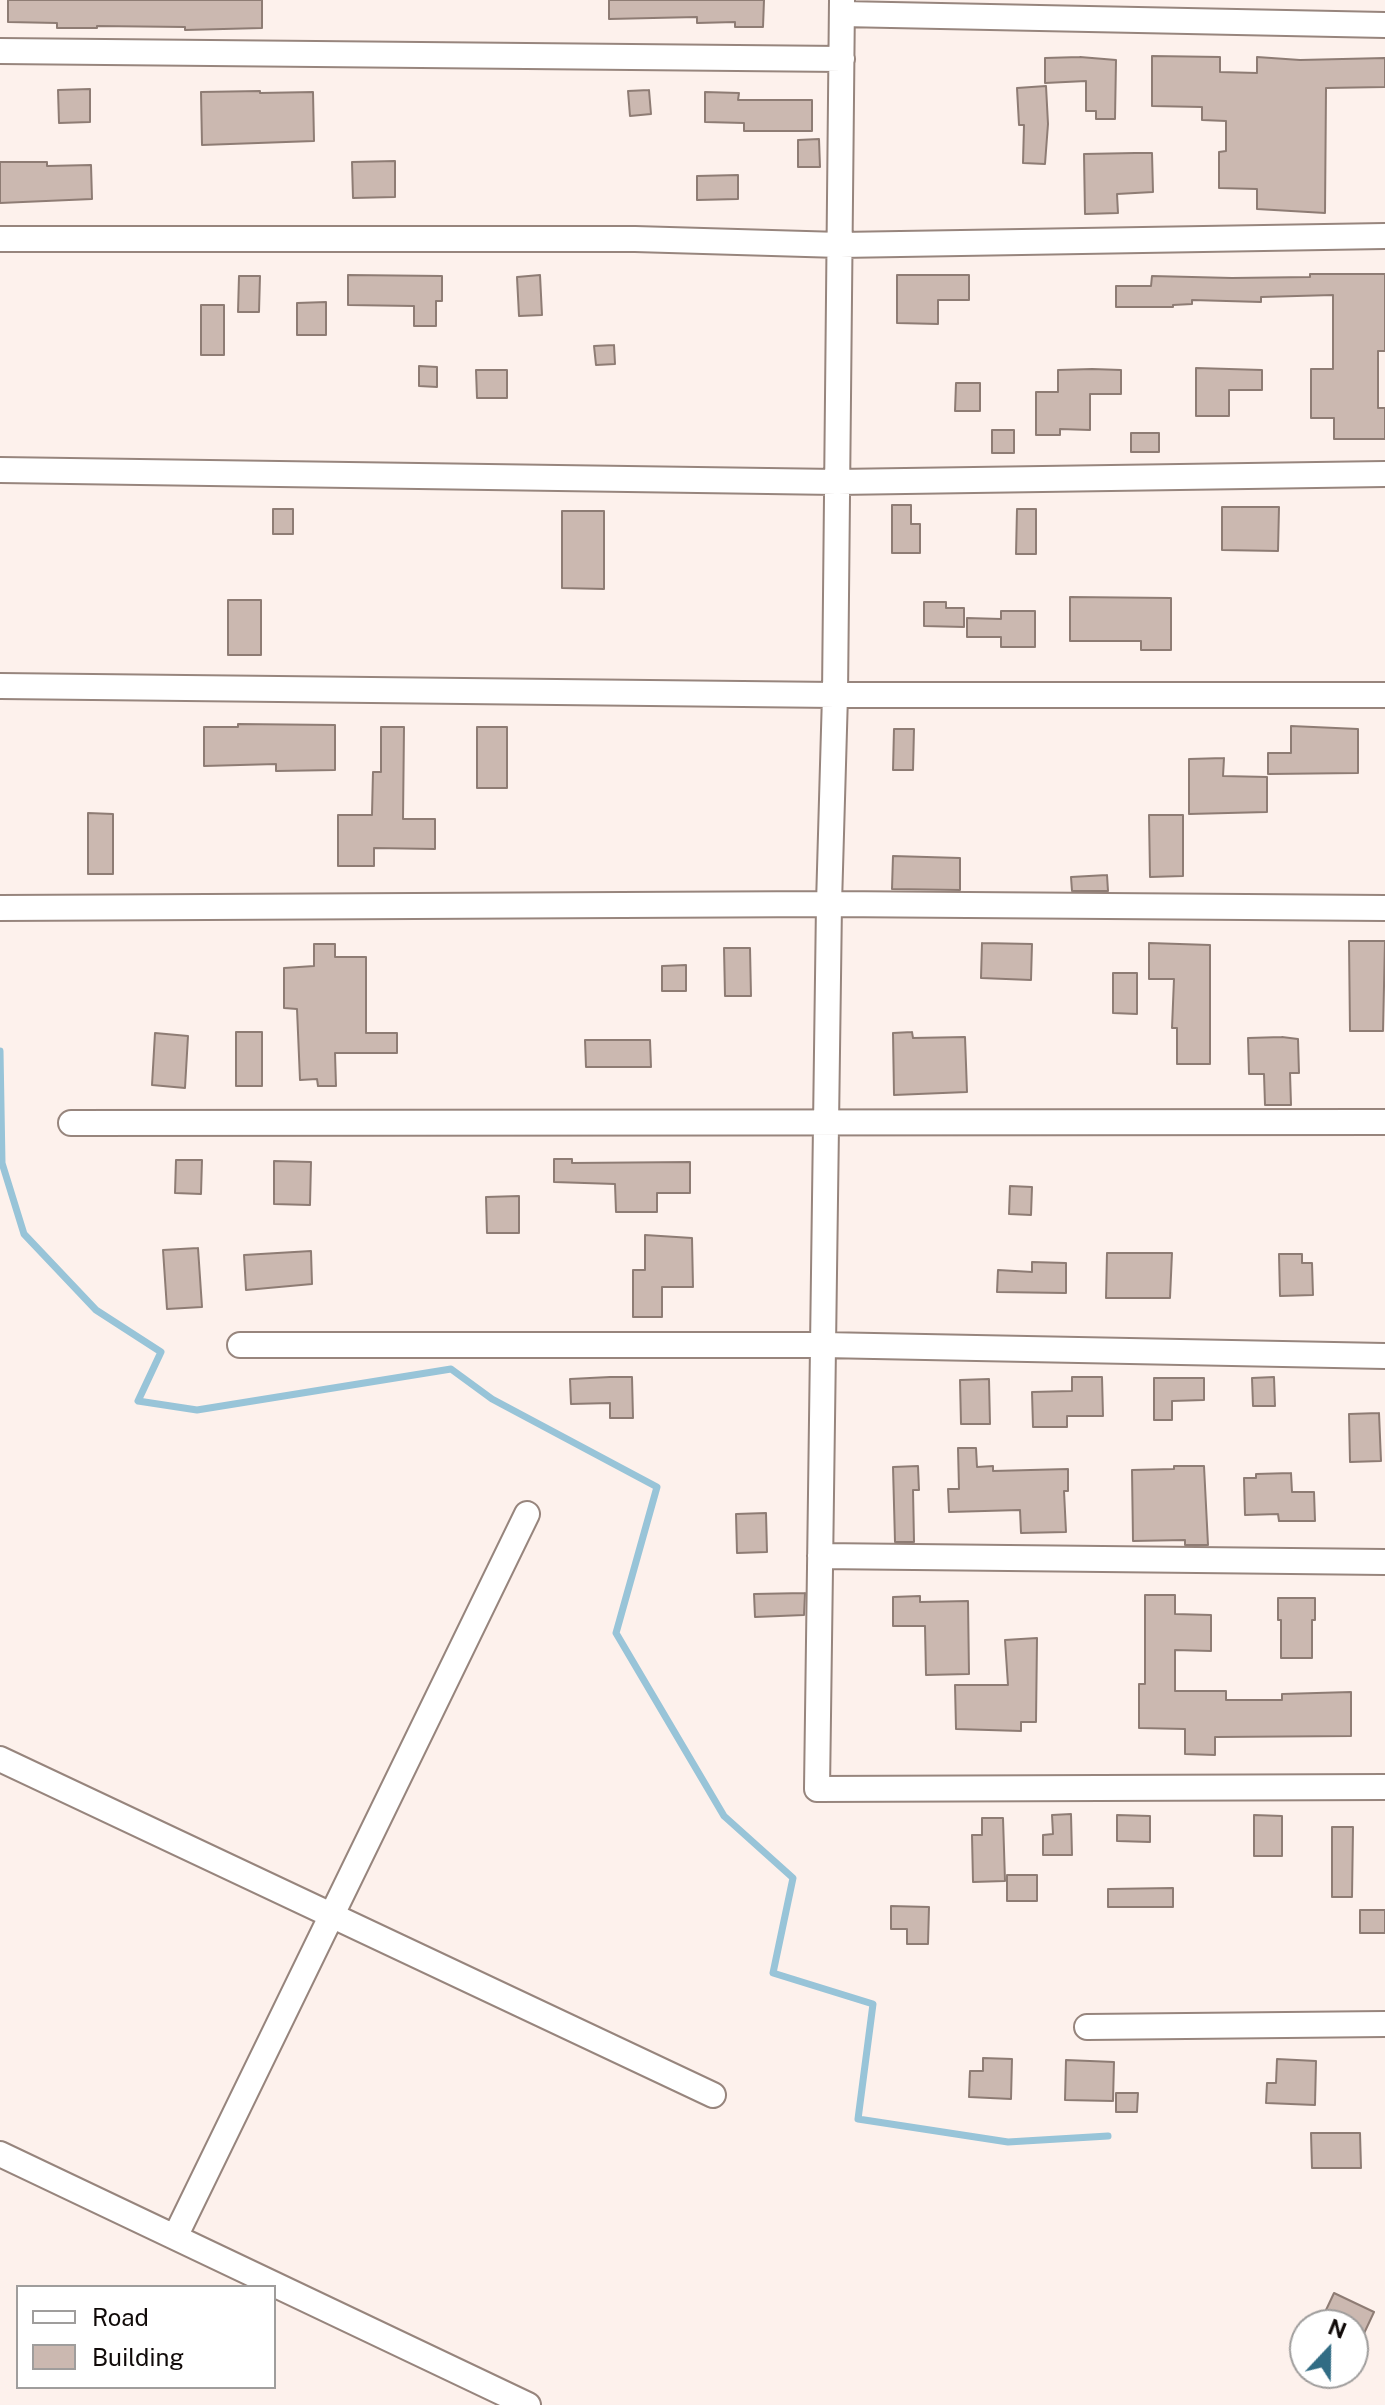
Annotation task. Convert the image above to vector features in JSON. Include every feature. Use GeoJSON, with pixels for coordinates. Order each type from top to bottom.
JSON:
{"type":"FeatureCollection","features":[{"type":"Feature","properties":{"kind":"street"},"geometry":{"type":"LineString","coordinates":[[1385,25],[842,7],[835,695],[829,904],[817,1789],[1385,1787]]}},
{"type":"Feature","properties":{"kind":"street"},"geometry":{"type":"LineString","coordinates":[[0,51],[842,59]]}},
{"type":"Feature","properties":{"kind":"street"},"geometry":{"type":"LineString","coordinates":[[0,239],[635,239],[840,245],[1385,236]]}},
{"type":"Feature","properties":{"kind":"street"},"geometry":{"type":"LineString","coordinates":[[0,470],[837,482],[1385,474]]}},
{"type":"Feature","properties":{"kind":"street"},"geometry":{"type":"LineString","coordinates":[[0,686],[835,695],[1385,695]]}},
{"type":"Feature","properties":{"kind":"street"},"geometry":{"type":"LineString","coordinates":[[0,908],[829,904],[1385,908]]}},
{"type":"Feature","properties":{"kind":"street"},"geometry":{"type":"LineString","coordinates":[[71,1123],[1385,1122]]}},
{"type":"Feature","properties":{"kind":"street"},"geometry":{"type":"LineString","coordinates":[[240,1345],[823,1345],[1385,1356]]}},
{"type":"Feature","properties":{"kind":"street"},"geometry":{"type":"LineString","coordinates":[[175,2237],[527,1514]]}},
{"type":"Feature","properties":{"kind":"street"},"geometry":{"type":"LineString","coordinates":[[820,1556],[1385,1562]]}},
{"type":"Feature","properties":{"kind":"street"},"geometry":{"type":"LineString","coordinates":[[0,1759],[713,2095]]}},
{"type":"Feature","properties":{"kind":"street"},"geometry":{"type":"LineString","coordinates":[[1087,2027],[1385,2024]]}},
{"type":"Feature","properties":{"kind":"street"},"geometry":{"type":"LineString","coordinates":[[0,2154],[276,2285]]}},
{"type":"Feature","properties":{"kind":"street"},"geometry":{"type":"LineString","coordinates":[[276,2285],[528,2405]]}},
{"type":"Feature","properties":{"kind":"building"},"geometry":{"type":"Polygon","coordinates":[[[8,0],[262,0],[262,28],[57,28],[57,23],[8,22],[8,0]]]}},
{"type":"Feature","properties":{"kind":"building"},"geometry":{"type":"Polygon","coordinates":[[[609,0],[764,0],[763,27],[735,27],[735,22],[697,23],[697,17],[609,19],[609,0]]]}},
{"type":"Feature","properties":{"kind":"building"},"geometry":{"type":"Polygon","coordinates":[[[1152,56],[1220,57],[1220,72],[1257,73],[1257,57],[1300,60],[1385,58],[1385,87],[1326,88],[1325,213],[1257,209],[1257,189],[1219,188],[1219,152],[1226,151],[1226,121],[1202,120],[1202,107],[1152,106],[1152,56]]]}},
{"type":"Feature","properties":{"kind":"building"},"geometry":{"type":"Polygon","coordinates":[[[1045,58],[1116,60],[1115,119],[1096,119],[1096,111],[1086,111],[1086,81],[1045,83],[1045,58]]]}},
{"type":"Feature","properties":{"kind":"building"},"geometry":{"type":"Polygon","coordinates":[[[1046,86],[1048,124],[1045,164],[1023,163],[1024,125],[1019,125],[1017,88],[1046,86]]]}},
{"type":"Feature","properties":{"kind":"building"},"geometry":{"type":"Polygon","coordinates":[[[90,89],[90,122],[59,123],[58,90],[90,89]]]}},
{"type":"Feature","properties":{"kind":"building"},"geometry":{"type":"Polygon","coordinates":[[[649,90],[651,114],[630,116],[628,91],[649,90]]]}},
{"type":"Feature","properties":{"kind":"building"},"geometry":{"type":"Polygon","coordinates":[[[201,92],[313,92],[314,141],[202,145],[201,92]]]}},
{"type":"Feature","properties":{"kind":"building"},"geometry":{"type":"Polygon","coordinates":[[[705,92],[739,93],[738,100],[812,100],[812,131],[744,131],[744,123],[705,122],[705,92]]]}},
{"type":"Feature","properties":{"kind":"building"},"geometry":{"type":"Polygon","coordinates":[[[819,139],[820,167],[798,167],[798,140],[819,139]]]}},
{"type":"Feature","properties":{"kind":"building"},"geometry":{"type":"Polygon","coordinates":[[[1152,153],[1153,192],[1117,194],[1118,213],[1085,214],[1084,154],[1152,153]]]}},
{"type":"Feature","properties":{"kind":"building"},"geometry":{"type":"Polygon","coordinates":[[[395,161],[395,197],[353,198],[352,162],[395,161]]]}},
{"type":"Feature","properties":{"kind":"building"},"geometry":{"type":"Polygon","coordinates":[[[0,162],[47,162],[47,166],[91,165],[92,199],[0,203],[0,162]]]}},
{"type":"Feature","properties":{"kind":"building"},"geometry":{"type":"Polygon","coordinates":[[[738,175],[738,199],[697,200],[697,176],[738,175]]]}},
{"type":"Feature","properties":{"kind":"building"},"geometry":{"type":"Polygon","coordinates":[[[1310,274],[1385,274],[1385,351],[1378,351],[1378,408],[1385,408],[1385,439],[1334,439],[1334,418],[1311,418],[1311,369],[1333,369],[1333,295],[1261,297],[1261,302],[1192,300],[1192,304],[1173,307],[1116,307],[1116,286],[1151,286],[1152,276],[1232,278],[1310,277],[1310,274]]]}},
{"type":"Feature","properties":{"kind":"building"},"geometry":{"type":"Polygon","coordinates":[[[348,275],[442,276],[442,301],[436,301],[436,326],[414,326],[414,306],[348,305],[348,275]]]}},
{"type":"Feature","properties":{"kind":"building"},"geometry":{"type":"Polygon","coordinates":[[[540,275],[542,315],[519,316],[517,277],[540,275]]]}},
{"type":"Feature","properties":{"kind":"building"},"geometry":{"type":"Polygon","coordinates":[[[897,275],[969,275],[969,300],[938,300],[938,324],[897,323],[897,275]]]}},
{"type":"Feature","properties":{"kind":"building"},"geometry":{"type":"Polygon","coordinates":[[[239,276],[260,276],[259,312],[238,312],[239,276]]]}},
{"type":"Feature","properties":{"kind":"building"},"geometry":{"type":"Polygon","coordinates":[[[326,302],[326,335],[297,335],[297,303],[326,302]]]}},
{"type":"Feature","properties":{"kind":"building"},"geometry":{"type":"Polygon","coordinates":[[[201,305],[224,305],[224,355],[201,355],[201,305]]]}},
{"type":"Feature","properties":{"kind":"building"},"geometry":{"type":"Polygon","coordinates":[[[614,345],[615,364],[596,365],[594,346],[614,345]]]}},
{"type":"Feature","properties":{"kind":"building"},"geometry":{"type":"Polygon","coordinates":[[[419,366],[437,367],[437,387],[419,386],[419,366]]]}},
{"type":"Feature","properties":{"kind":"building"},"geometry":{"type":"Polygon","coordinates":[[[1196,368],[1262,370],[1262,390],[1229,390],[1229,416],[1196,416],[1196,368]]]}},
{"type":"Feature","properties":{"kind":"building"},"geometry":{"type":"Polygon","coordinates":[[[476,370],[507,370],[507,398],[477,398],[476,370]]]}},
{"type":"Feature","properties":{"kind":"building"},"geometry":{"type":"Polygon","coordinates":[[[1058,370],[1121,370],[1121,394],[1090,394],[1090,430],[1060,429],[1060,435],[1036,435],[1036,392],[1058,392],[1058,370]]]}},
{"type":"Feature","properties":{"kind":"building"},"geometry":{"type":"Polygon","coordinates":[[[956,383],[980,383],[980,411],[955,411],[956,383]]]}},
{"type":"Feature","properties":{"kind":"building"},"geometry":{"type":"Polygon","coordinates":[[[992,430],[1014,430],[1014,453],[992,453],[992,430]]]}},
{"type":"Feature","properties":{"kind":"building"},"geometry":{"type":"Polygon","coordinates":[[[1131,433],[1159,433],[1159,452],[1131,452],[1131,433]]]}},
{"type":"Feature","properties":{"kind":"building"},"geometry":{"type":"Polygon","coordinates":[[[892,505],[911,505],[911,524],[920,524],[920,553],[892,553],[892,505]]]}},
{"type":"Feature","properties":{"kind":"building"},"geometry":{"type":"Polygon","coordinates":[[[1222,507],[1279,507],[1278,551],[1222,550],[1222,507]]]}},
{"type":"Feature","properties":{"kind":"building"},"geometry":{"type":"Polygon","coordinates":[[[273,509],[293,509],[293,534],[273,534],[273,509]]]}},
{"type":"Feature","properties":{"kind":"building"},"geometry":{"type":"Polygon","coordinates":[[[1017,509],[1036,509],[1036,554],[1016,554],[1017,509]]]}},
{"type":"Feature","properties":{"kind":"building"},"geometry":{"type":"Polygon","coordinates":[[[562,511],[604,511],[604,589],[562,588],[562,511]]]}},
{"type":"Feature","properties":{"kind":"building"},"geometry":{"type":"Polygon","coordinates":[[[1070,597],[1171,598],[1171,650],[1141,650],[1141,641],[1070,641],[1070,597]]]}},
{"type":"Feature","properties":{"kind":"building"},"geometry":{"type":"Polygon","coordinates":[[[228,600],[261,600],[261,655],[228,655],[228,600]]]}},
{"type":"Feature","properties":{"kind":"building"},"geometry":{"type":"Polygon","coordinates":[[[924,602],[946,602],[946,608],[964,608],[964,627],[924,626],[924,602]]]}},
{"type":"Feature","properties":{"kind":"building"},"geometry":{"type":"Polygon","coordinates":[[[1001,611],[1035,611],[1035,647],[1001,647],[1001,637],[967,637],[967,618],[1001,619],[1001,611]]]}},
{"type":"Feature","properties":{"kind":"building"},"geometry":{"type":"Polygon","coordinates":[[[238,724],[335,725],[335,770],[276,771],[276,764],[204,766],[204,727],[238,727],[238,724]]]}},
{"type":"Feature","properties":{"kind":"building"},"geometry":{"type":"Polygon","coordinates":[[[1291,726],[1358,729],[1358,773],[1268,774],[1268,753],[1291,753],[1291,726]]]}},
{"type":"Feature","properties":{"kind":"building"},"geometry":{"type":"Polygon","coordinates":[[[381,727],[404,727],[403,819],[435,819],[435,849],[374,848],[374,866],[338,866],[338,815],[372,815],[373,772],[381,772],[381,727]]]}},
{"type":"Feature","properties":{"kind":"building"},"geometry":{"type":"Polygon","coordinates":[[[477,727],[507,727],[507,788],[477,788],[477,727]]]}},
{"type":"Feature","properties":{"kind":"building"},"geometry":{"type":"Polygon","coordinates":[[[894,729],[914,729],[913,770],[893,770],[894,729]]]}},
{"type":"Feature","properties":{"kind":"building"},"geometry":{"type":"Polygon","coordinates":[[[1224,758],[1223,776],[1267,777],[1267,812],[1189,814],[1189,759],[1224,758]]]}},
{"type":"Feature","properties":{"kind":"building"},"geometry":{"type":"Polygon","coordinates":[[[88,813],[113,814],[113,874],[88,874],[88,813]]]}},
{"type":"Feature","properties":{"kind":"building"},"geometry":{"type":"Polygon","coordinates":[[[1149,815],[1183,815],[1183,876],[1150,877],[1149,815]]]}},
{"type":"Feature","properties":{"kind":"building"},"geometry":{"type":"Polygon","coordinates":[[[893,856],[960,858],[960,890],[892,889],[893,856]]]}},
{"type":"Feature","properties":{"kind":"building"},"geometry":{"type":"Polygon","coordinates":[[[1107,875],[1108,891],[1072,891],[1071,877],[1107,875]]]}},
{"type":"Feature","properties":{"kind":"building"},"geometry":{"type":"Polygon","coordinates":[[[1349,941],[1385,941],[1383,1031],[1350,1031],[1349,941]]]}},
{"type":"Feature","properties":{"kind":"building"},"geometry":{"type":"Polygon","coordinates":[[[982,943],[1032,944],[1031,980],[981,978],[982,943]]]}},
{"type":"Feature","properties":{"kind":"building"},"geometry":{"type":"Polygon","coordinates":[[[1149,943],[1210,945],[1210,1064],[1177,1064],[1177,1028],[1172,1028],[1174,979],[1149,979],[1149,943]]]}},
{"type":"Feature","properties":{"kind":"building"},"geometry":{"type":"Polygon","coordinates":[[[314,944],[335,944],[335,957],[366,957],[366,1033],[397,1033],[397,1053],[335,1053],[336,1086],[318,1086],[317,1079],[300,1080],[297,1009],[284,1008],[284,968],[314,966],[314,944]]]}},
{"type":"Feature","properties":{"kind":"building"},"geometry":{"type":"Polygon","coordinates":[[[724,948],[750,948],[751,996],[725,996],[724,948]]]}},
{"type":"Feature","properties":{"kind":"building"},"geometry":{"type":"Polygon","coordinates":[[[686,965],[686,991],[662,991],[662,966],[686,965]]]}},
{"type":"Feature","properties":{"kind":"building"},"geometry":{"type":"Polygon","coordinates":[[[1113,973],[1137,973],[1137,1014],[1113,1013],[1113,973]]]}},
{"type":"Feature","properties":{"kind":"building"},"geometry":{"type":"Polygon","coordinates":[[[236,1032],[262,1032],[262,1086],[236,1086],[236,1032]]]}},
{"type":"Feature","properties":{"kind":"building"},"geometry":{"type":"Polygon","coordinates":[[[912,1032],[913,1038],[965,1037],[967,1092],[894,1095],[893,1033],[912,1032]]]}},
{"type":"Feature","properties":{"kind":"building"},"geometry":{"type":"Polygon","coordinates":[[[155,1033],[188,1036],[185,1088],[152,1085],[155,1033]]]}},
{"type":"Feature","properties":{"kind":"building"},"geometry":{"type":"Polygon","coordinates":[[[1248,1038],[1298,1039],[1299,1073],[1290,1073],[1291,1105],[1265,1105],[1264,1074],[1249,1074],[1248,1038]]]}},
{"type":"Feature","properties":{"kind":"building"},"geometry":{"type":"Polygon","coordinates":[[[585,1040],[650,1040],[651,1067],[586,1067],[585,1040]]]}},
{"type":"Feature","properties":{"kind":"building"},"geometry":{"type":"Polygon","coordinates":[[[554,1159],[572,1159],[572,1163],[690,1162],[690,1193],[657,1193],[657,1212],[616,1212],[615,1184],[554,1182],[554,1159]]]}},
{"type":"Feature","properties":{"kind":"building"},"geometry":{"type":"Polygon","coordinates":[[[176,1160],[202,1160],[201,1194],[175,1193],[176,1160]]]}},
{"type":"Feature","properties":{"kind":"building"},"geometry":{"type":"Polygon","coordinates":[[[274,1161],[311,1162],[310,1205],[274,1204],[274,1161]]]}},
{"type":"Feature","properties":{"kind":"building"},"geometry":{"type":"Polygon","coordinates":[[[1010,1186],[1032,1187],[1031,1215],[1009,1214],[1010,1186]]]}},
{"type":"Feature","properties":{"kind":"building"},"geometry":{"type":"Polygon","coordinates":[[[519,1196],[519,1233],[487,1233],[486,1197],[519,1196]]]}},
{"type":"Feature","properties":{"kind":"building"},"geometry":{"type":"Polygon","coordinates":[[[645,1235],[692,1238],[693,1287],[662,1287],[662,1317],[633,1317],[633,1270],[645,1270],[645,1235]]]}},
{"type":"Feature","properties":{"kind":"building"},"geometry":{"type":"Polygon","coordinates":[[[198,1248],[202,1307],[167,1309],[163,1250],[198,1248]]]}},
{"type":"Feature","properties":{"kind":"building"},"geometry":{"type":"Polygon","coordinates":[[[311,1251],[312,1284],[246,1290],[244,1255],[311,1251]]]}},
{"type":"Feature","properties":{"kind":"building"},"geometry":{"type":"Polygon","coordinates":[[[1107,1253],[1172,1253],[1170,1298],[1106,1298],[1107,1253]]]}},
{"type":"Feature","properties":{"kind":"building"},"geometry":{"type":"Polygon","coordinates":[[[1279,1254],[1302,1254],[1302,1263],[1312,1263],[1313,1295],[1280,1296],[1279,1254]]]}},
{"type":"Feature","properties":{"kind":"building"},"geometry":{"type":"Polygon","coordinates":[[[1032,1262],[1066,1263],[1066,1293],[997,1292],[998,1270],[1032,1272],[1032,1262]]]}},
{"type":"Feature","properties":{"kind":"building"},"geometry":{"type":"Polygon","coordinates":[[[632,1377],[633,1418],[610,1418],[610,1403],[571,1404],[570,1379],[632,1377]]]}},
{"type":"Feature","properties":{"kind":"building"},"geometry":{"type":"Polygon","coordinates":[[[1072,1377],[1102,1377],[1103,1416],[1067,1416],[1067,1427],[1033,1427],[1032,1392],[1072,1391],[1072,1377]]]}},
{"type":"Feature","properties":{"kind":"building"},"geometry":{"type":"Polygon","coordinates":[[[1274,1377],[1275,1406],[1253,1406],[1252,1378],[1274,1377]]]}},
{"type":"Feature","properties":{"kind":"building"},"geometry":{"type":"Polygon","coordinates":[[[1154,1378],[1204,1378],[1204,1400],[1172,1401],[1172,1420],[1154,1420],[1154,1378]]]}},
{"type":"Feature","properties":{"kind":"building"},"geometry":{"type":"Polygon","coordinates":[[[989,1379],[990,1424],[961,1424],[960,1380],[989,1379]]]}},
{"type":"Feature","properties":{"kind":"building"},"geometry":{"type":"Polygon","coordinates":[[[1379,1413],[1381,1461],[1350,1462],[1349,1414],[1379,1413]]]}},
{"type":"Feature","properties":{"kind":"building"},"geometry":{"type":"Polygon","coordinates":[[[958,1448],[976,1448],[977,1467],[993,1466],[993,1471],[1068,1469],[1068,1491],[1064,1491],[1066,1532],[1021,1533],[1020,1510],[949,1512],[948,1489],[959,1489],[958,1448]]]}},
{"type":"Feature","properties":{"kind":"building"},"geometry":{"type":"Polygon","coordinates":[[[918,1466],[919,1490],[913,1490],[914,1542],[895,1542],[893,1467],[918,1466]]]}},
{"type":"Feature","properties":{"kind":"building"},"geometry":{"type":"Polygon","coordinates":[[[1174,1466],[1204,1466],[1208,1545],[1185,1545],[1185,1540],[1133,1541],[1132,1470],[1174,1469],[1174,1466]]]}},
{"type":"Feature","properties":{"kind":"building"},"geometry":{"type":"Polygon","coordinates":[[[1291,1473],[1292,1492],[1314,1492],[1315,1521],[1279,1521],[1278,1514],[1245,1515],[1244,1478],[1256,1478],[1256,1474],[1291,1473]]]}},
{"type":"Feature","properties":{"kind":"building"},"geometry":{"type":"Polygon","coordinates":[[[766,1513],[767,1552],[737,1553],[736,1514],[766,1513]]]}},
{"type":"Feature","properties":{"kind":"building"},"geometry":{"type":"Polygon","coordinates":[[[805,1593],[804,1615],[755,1617],[754,1594],[805,1593]]]}},
{"type":"Feature","properties":{"kind":"building"},"geometry":{"type":"Polygon","coordinates":[[[1145,1595],[1175,1595],[1175,1614],[1211,1615],[1211,1651],[1175,1650],[1175,1691],[1226,1691],[1226,1700],[1282,1700],[1282,1694],[1351,1692],[1351,1736],[1215,1737],[1215,1755],[1185,1754],[1185,1729],[1139,1728],[1139,1684],[1145,1684],[1145,1595]]]}},
{"type":"Feature","properties":{"kind":"building"},"geometry":{"type":"Polygon","coordinates":[[[920,1596],[920,1602],[968,1601],[969,1674],[926,1675],[925,1626],[893,1626],[893,1597],[920,1596]]]}},
{"type":"Feature","properties":{"kind":"building"},"geometry":{"type":"Polygon","coordinates":[[[1278,1598],[1315,1598],[1312,1658],[1281,1658],[1278,1598]]]}},
{"type":"Feature","properties":{"kind":"building"},"geometry":{"type":"Polygon","coordinates":[[[1037,1638],[1036,1722],[1021,1722],[1021,1731],[956,1729],[955,1685],[1008,1685],[1005,1640],[1037,1638]]]}},
{"type":"Feature","properties":{"kind":"building"},"geometry":{"type":"Polygon","coordinates":[[[1071,1814],[1072,1855],[1043,1855],[1043,1835],[1053,1834],[1052,1815],[1071,1814]]]}},
{"type":"Feature","properties":{"kind":"building"},"geometry":{"type":"Polygon","coordinates":[[[1117,1815],[1150,1816],[1150,1842],[1117,1841],[1117,1815]]]}},
{"type":"Feature","properties":{"kind":"building"},"geometry":{"type":"Polygon","coordinates":[[[1254,1815],[1282,1816],[1282,1856],[1254,1856],[1254,1815]]]}},
{"type":"Feature","properties":{"kind":"building"},"geometry":{"type":"Polygon","coordinates":[[[982,1818],[1003,1818],[1005,1881],[973,1882],[972,1835],[982,1835],[982,1818]]]}},
{"type":"Feature","properties":{"kind":"building"},"geometry":{"type":"Polygon","coordinates":[[[1332,1827],[1353,1827],[1352,1897],[1332,1897],[1332,1827]]]}},
{"type":"Feature","properties":{"kind":"building"},"geometry":{"type":"Polygon","coordinates":[[[1007,1875],[1037,1875],[1037,1901],[1007,1901],[1007,1875]]]}},
{"type":"Feature","properties":{"kind":"building"},"geometry":{"type":"Polygon","coordinates":[[[1173,1888],[1173,1907],[1108,1907],[1108,1889],[1173,1888]]]}},
{"type":"Feature","properties":{"kind":"building"},"geometry":{"type":"Polygon","coordinates":[[[891,1906],[929,1907],[928,1944],[907,1944],[907,1929],[891,1929],[891,1906]]]}},
{"type":"Feature","properties":{"kind":"building"},"geometry":{"type":"Polygon","coordinates":[[[1360,1910],[1385,1910],[1385,1933],[1360,1933],[1360,1910]]]}},
{"type":"Feature","properties":{"kind":"building"},"geometry":{"type":"Polygon","coordinates":[[[983,2058],[1012,2059],[1011,2099],[969,2097],[970,2071],[983,2071],[983,2058]]]}},
{"type":"Feature","properties":{"kind":"building"},"geometry":{"type":"Polygon","coordinates":[[[1277,2059],[1316,2061],[1315,2105],[1266,2103],[1267,2083],[1276,2083],[1277,2059]]]}},
{"type":"Feature","properties":{"kind":"building"},"geometry":{"type":"Polygon","coordinates":[[[1066,2060],[1114,2062],[1113,2101],[1065,2100],[1066,2060]]]}},
{"type":"Feature","properties":{"kind":"building"},"geometry":{"type":"Polygon","coordinates":[[[1116,2093],[1138,2093],[1137,2112],[1116,2112],[1116,2093]]]}},
{"type":"Feature","properties":{"kind":"building"},"geometry":{"type":"Polygon","coordinates":[[[1311,2133],[1360,2133],[1361,2168],[1312,2168],[1311,2133]]]}},
{"type":"Feature","properties":{"kind":"building"},"geometry":{"type":"Polygon","coordinates":[[[1334,2293],[1368,2309],[1326,2309],[1334,2293]]]}},
{"type":"Feature","properties":{"kind":"waterway"},"geometry":{"type":"LineString","coordinates":[[0,1051],[2,1163],[24,1234],[96,1310],[161,1352],[138,1401],[197,1410],[451,1369],[492,1399],[657,1487],[616,1633],[724,1816],[793,1878],[773,1973],[873,2004],[858,2119],[1008,2142],[1108,2136]]}}]}
